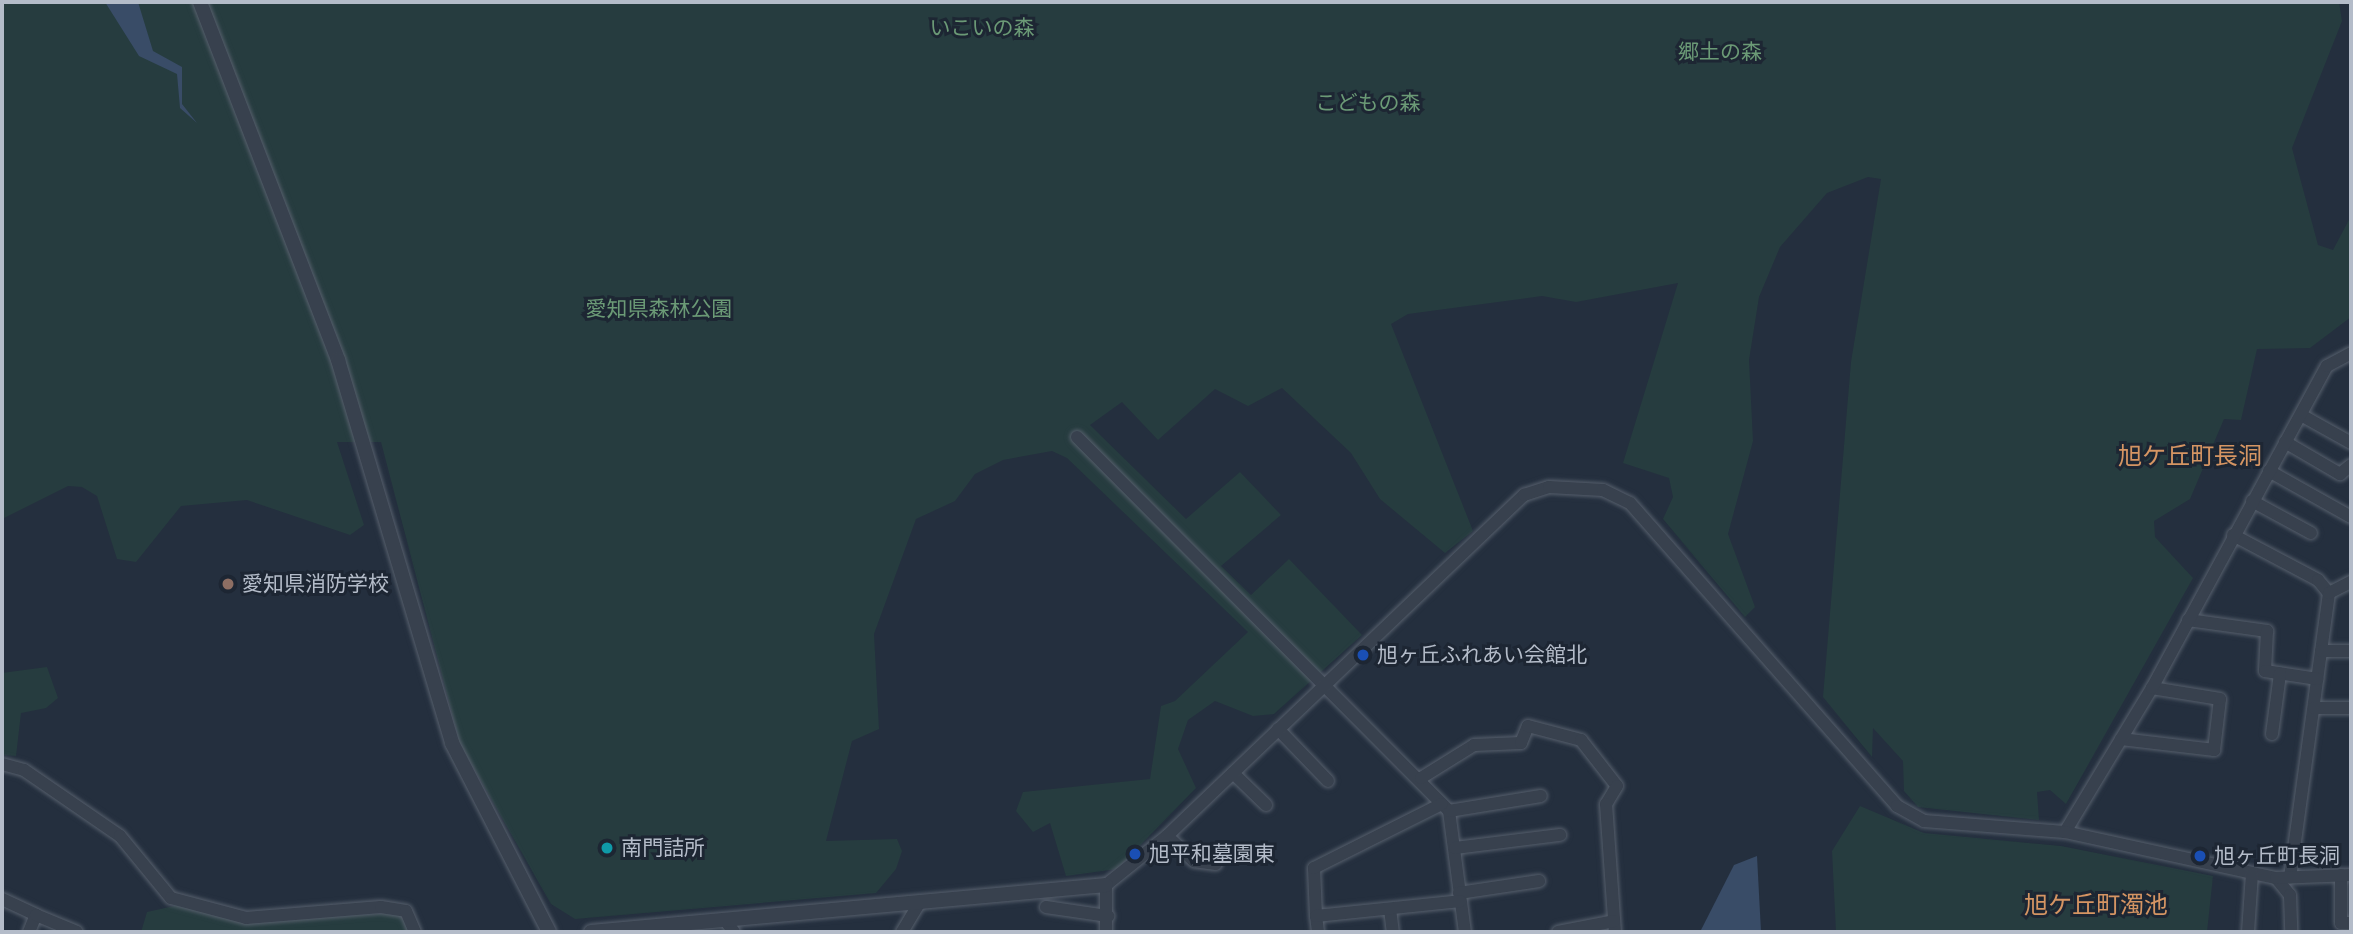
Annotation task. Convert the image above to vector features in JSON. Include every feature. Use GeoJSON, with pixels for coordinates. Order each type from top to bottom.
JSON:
{"type":"FeatureCollection","features":[{"type":"Feature","properties":{"kind":"street"},"geometry":{"type":"LineString","coordinates":[[200,2],[338,360],[452,743],[549,932]]}},
{"type":"Feature","properties":{"kind":"street"},"geometry":{"type":"LineString","coordinates":[[2065,832],[2152,688],[2327,366],[2351,353]]}},
{"type":"Feature","properties":{"kind":"street"},"geometry":{"type":"LineString","coordinates":[[2301,415],[2351,443]]}},
{"type":"Feature","properties":{"kind":"street"},"geometry":{"type":"LineString","coordinates":[[1077,437],[1327,682],[1421,778],[1445,807],[1455,848],[1465,932]]}},
{"type":"Feature","properties":{"kind":"street"},"geometry":{"type":"LineString","coordinates":[[2285,442],[2340,474],[2351,465]]}},
{"type":"Feature","properties":{"kind":"street"},"geometry":{"type":"LineString","coordinates":[[2269,471],[2351,517]]}},
{"type":"Feature","properties":{"kind":"street"},"geometry":{"type":"LineString","coordinates":[[591,932],[1106,885],[1167,836],[1524,495],[1549,487],[1602,490],[1649,521],[1897,806],[1924,821],[1969,829],[2065,832],[2276,878],[2346,875],[2342,923],[2351,923]]}},
{"type":"Feature","properties":{"kind":"street"},"geometry":{"type":"LineString","coordinates":[[2252,501],[2311,533]]}},
{"type":"Feature","properties":{"kind":"street"},"geometry":{"type":"LineString","coordinates":[[2233,536],[2318,580],[2329,593],[2290,877]]}},
{"type":"Feature","properties":{"kind":"street"},"geometry":{"type":"LineString","coordinates":[[2329,593],[2351,582]]}},
{"type":"Feature","properties":{"kind":"street"},"geometry":{"type":"LineString","coordinates":[[2188,620],[2267,631],[2265,671],[2318,679]]}},
{"type":"Feature","properties":{"kind":"street"},"geometry":{"type":"LineString","coordinates":[[2321,651],[2351,651]]}},
{"type":"Feature","properties":{"kind":"street"},"geometry":{"type":"LineString","coordinates":[[2272,734],[2280,674]]}},
{"type":"Feature","properties":{"kind":"street"},"geometry":{"type":"LineString","coordinates":[[2121,739],[2214,750],[2220,699],[2152,688]]}},
{"type":"Feature","properties":{"kind":"street"},"geometry":{"type":"LineString","coordinates":[[2314,708],[2351,708]]}},
{"type":"Feature","properties":{"kind":"street"},"geometry":{"type":"LineString","coordinates":[[1421,778],[1474,745],[1521,743],[1528,726],[1581,740],[1617,786],[1606,804],[1615,927],[1558,932]]}},
{"type":"Feature","properties":{"kind":"street"},"geometry":{"type":"LineString","coordinates":[[1278,729],[1328,781]]}},
{"type":"Feature","properties":{"kind":"street"},"geometry":{"type":"LineString","coordinates":[[2,764],[24,770],[120,836],[171,898],[246,918],[381,907],[406,911],[415,932]]}},
{"type":"Feature","properties":{"kind":"street"},"geometry":{"type":"LineString","coordinates":[[1233,773],[1266,805]]}},
{"type":"Feature","properties":{"kind":"street"},"geometry":{"type":"LineString","coordinates":[[1318,932],[1314,867],[1445,807],[1541,796]]}},
{"type":"Feature","properties":{"kind":"street"},"geometry":{"type":"LineString","coordinates":[[1455,848],[1560,835]]}},
{"type":"Feature","properties":{"kind":"street"},"geometry":{"type":"LineString","coordinates":[[1167,836],[1194,861],[1216,864]]}},
{"type":"Feature","properties":{"kind":"street"},"geometry":{"type":"LineString","coordinates":[[2248,932],[2252,874]]}},
{"type":"Feature","properties":{"kind":"street"},"geometry":{"type":"LineString","coordinates":[[2276,878],[2290,895],[2291,932]]}},
{"type":"Feature","properties":{"kind":"street"},"geometry":{"type":"LineString","coordinates":[[1316,916],[1390,909],[1539,881]]}},
{"type":"Feature","properties":{"kind":"street"},"geometry":{"type":"LineString","coordinates":[[1106,885],[1106,932]]}},
{"type":"Feature","properties":{"kind":"street"},"geometry":{"type":"LineString","coordinates":[[2,899],[77,932]]}},
{"type":"Feature","properties":{"kind":"street"},"geometry":{"type":"LineString","coordinates":[[902,932],[920,902]]}},
{"type":"Feature","properties":{"kind":"street"},"geometry":{"type":"LineString","coordinates":[[1046,907],[1108,916]]}},
{"type":"Feature","properties":{"kind":"street"},"geometry":{"type":"LineString","coordinates":[[1390,909],[1393,932]]}},
{"type":"Feature","properties":{"kind":"street"},"geometry":{"type":"LineString","coordinates":[[29,932],[36,915]]}},
{"type":"Feature","properties":{"kind":"street"},"geometry":{"type":"LineString","coordinates":[[724,919],[734,932]]}},
{"type":"Feature","properties":{"kind":"green space","name":"愛知県森林公園"},"geometry":{"type":"Polygon","coordinates":[[[2,2],[2339,2],[2342,21],[2292,148],[2318,245],[2333,250],[2351,216],[2351,317],[2310,348],[2257,349],[2241,420],[2224,419],[2190,499],[2154,521],[2155,537],[2193,578],[2066,804],[2050,790],[2037,792],[2039,820],[1918,807],[1904,791],[1903,761],[1873,728],[1872,757],[1823,697],[1851,362],[1881,179],[1868,177],[1827,193],[1780,247],[1759,297],[1749,360],[1753,441],[1728,534],[1755,607],[1745,617],[1663,519],[1673,497],[1669,478],[1623,463],[1678,283],[1576,302],[1542,296],[1408,314],[1391,324],[1473,531],[1445,553],[1380,499],[1351,453],[1282,388],[1248,406],[1215,389],[1158,440],[1122,402],[1090,425],[1186,519],[1240,472],[1281,515],[1221,566],[1251,595],[1289,559],[1362,635],[1274,714],[1253,716],[1215,701],[1188,720],[1178,749],[1196,788],[1117,869],[1066,876],[1050,823],[1033,832],[1016,811],[1023,792],[1150,779],[1161,706],[1175,701],[1248,632],[1067,458],[1052,451],[1003,460],[975,474],[955,501],[916,519],[874,634],[879,729],[852,741],[826,841],[897,839],[902,851],[896,869],[876,893],[575,919],[551,904],[460,744],[381,442],[337,442],[364,525],[350,535],[247,500],[181,506],[136,562],[117,559],[97,496],[82,487],[68,486],[2,519],[2,2]]]}},
{"type":"Feature","properties":{"kind":"green space"},"geometry":{"type":"Polygon","coordinates":[[[47,667],[58,698],[46,708],[21,713],[16,756],[2,755],[2,673],[47,667]]]}},
{"type":"Feature","properties":{"kind":"green space"},"geometry":{"type":"Polygon","coordinates":[[[1860,806],[1924,833],[2061,846],[2213,876],[2207,932],[1836,932],[1832,851],[1860,806]]]}},
{"type":"Feature","properties":{"kind":"green space"},"geometry":{"type":"Polygon","coordinates":[[[183,904],[247,919],[405,913],[412,932],[141,932],[147,912],[183,904]]]}},
{"type":"Feature","properties":{"kind":"water"},"geometry":{"type":"Polygon","coordinates":[[[105,2],[138,2],[153,51],[182,67],[182,104],[197,123],[180,108],[177,74],[139,56],[105,2]]]}},
{"type":"Feature","properties":{"kind":"water"},"geometry":{"type":"Polygon","coordinates":[[[1757,856],[1761,932],[1700,932],[1734,865],[1757,856]]]}},
{"type":"Feature","properties":{"kind":"place","name":"愛知県消防学校"},"geometry":{"type":"Point","coordinates":[228,584]}},
{"type":"Feature","properties":{"kind":"place","name":"旭ヶ丘ふれあい会館北"},"geometry":{"type":"Point","coordinates":[1363,655]}},
{"type":"Feature","properties":{"kind":"place","name":"南門詰所"},"geometry":{"type":"Point","coordinates":[607,848]}},
{"type":"Feature","properties":{"kind":"place","name":"旭平和墓園東"},"geometry":{"type":"Point","coordinates":[1135,854]}},
{"type":"Feature","properties":{"kind":"place","name":"旭ヶ丘町長洞"},"geometry":{"type":"Point","coordinates":[2200,856]}},
{"type":"Feature","properties":{"kind":"district","name":"旭ケ丘町長洞"},"geometry":{"type":"Point","coordinates":[2190,456]}},
{"type":"Feature","properties":{"kind":"district","name":"旭ケ丘町濁池"},"geometry":{"type":"Point","coordinates":[2096,905]}},
{"type":"Feature","properties":{"kind":"park label","name":"いこいの森"},"geometry":{"type":"Point","coordinates":[982,28]}},
{"type":"Feature","properties":{"kind":"park label","name":"郷土の森"},"geometry":{"type":"Point","coordinates":[1720,52]}},
{"type":"Feature","properties":{"kind":"park label","name":"こどもの森"},"geometry":{"type":"Point","coordinates":[1368,103]}}]}
